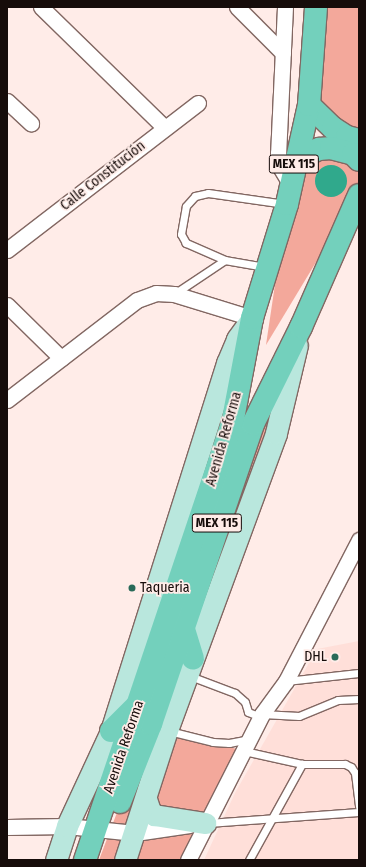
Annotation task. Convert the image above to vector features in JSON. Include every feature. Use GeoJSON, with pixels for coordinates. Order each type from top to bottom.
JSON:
{"type":"FeatureCollection","features":[{"type":"Feature","properties":{"kind":"main road","name":"Avenida Reforma"},"geometry":{"type":"LineString","coordinates":[[99,860],[103,830],[140,702],[232,419],[252,318],[270,268],[289,195],[295,161],[309,104],[316,7]]}},
{"type":"Feature","properties":{"kind":"main road"},"geometry":{"type":"LineString","coordinates":[[309,104],[333,128],[347,137],[359,140]]}},
{"type":"Feature","properties":{"kind":"main road"},"geometry":{"type":"LineString","coordinates":[[295,161],[318,149],[331,148],[353,154],[359,160]]}},
{"type":"Feature","properties":{"kind":"main road","name":"Avenida Reforma"},"geometry":{"type":"LineString","coordinates":[[85,860],[103,830],[151,724],[252,424],[301,326],[359,195]]}},
{"type":"Feature","properties":{"kind":"main road"},"geometry":{"type":"LineString","coordinates":[[183,626],[191,667]]}},
{"type":"Feature","properties":{"kind":"main road"},"geometry":{"type":"LineString","coordinates":[[111,731],[140,702]]}},
{"type":"Feature","properties":{"kind":"street"},"geometry":{"type":"LineString","coordinates":[[41,7],[165,128]]}},
{"type":"Feature","properties":{"kind":"street"},"geometry":{"type":"LineString","coordinates":[[237,7],[283,53]]}},
{"type":"Feature","properties":{"kind":"street"},"geometry":{"type":"LineString","coordinates":[[285,7],[278,153],[280,167],[289,195]]}},
{"type":"Feature","properties":{"kind":"street"},"geometry":{"type":"LineString","coordinates":[[7,101],[31,123]]}},
{"type":"Feature","properties":{"kind":"street","name":"Calle Constitución"},"geometry":{"type":"LineString","coordinates":[[7,250],[198,103]]}},
{"type":"Feature","properties":{"kind":"street"},"geometry":{"type":"LineString","coordinates":[[7,400],[137,300],[156,293],[174,294],[252,318],[237,339],[227,363],[111,731],[67,826],[56,860]]}},
{"type":"Feature","properties":{"kind":"street"},"geometry":{"type":"LineString","coordinates":[[7,305],[61,358]]}},
{"type":"Feature","properties":{"kind":"street"},"geometry":{"type":"LineString","coordinates":[[125,860],[146,799],[167,730],[276,433],[301,326]]}},
{"type":"Feature","properties":{"kind":"street"},"geometry":{"type":"LineString","coordinates":[[188,860],[205,823],[261,716],[286,681],[359,540]]}},
{"type":"Feature","properties":{"kind":"street"},"geometry":{"type":"LineString","coordinates":[[146,799],[150,811],[154,815],[205,823]]}},
{"type":"Feature","properties":{"kind":"street"},"geometry":{"type":"LineString","coordinates":[[7,827],[67,826],[135,833],[205,823]]}},
{"type":"Feature","properties":{"kind":"lane"},"geometry":{"type":"LineString","coordinates":[[270,268],[225,260],[186,244],[181,234],[186,206],[195,196],[208,193],[289,195]]}},
{"type":"Feature","properties":{"kind":"lane"},"geometry":{"type":"LineString","coordinates":[[174,294],[225,260]]}},
{"type":"Feature","properties":{"kind":"lane"},"geometry":{"type":"LineString","coordinates":[[191,667],[235,694],[245,702],[248,712],[261,716],[299,716],[327,703],[359,699]]}},
{"type":"Feature","properties":{"kind":"lane"},"geometry":{"type":"LineString","coordinates":[[286,681],[359,673]]}},
{"type":"Feature","properties":{"kind":"lane"},"geometry":{"type":"LineString","coordinates":[[167,730],[213,742],[247,745],[302,764],[345,764],[351,767],[354,773],[359,807]]}},
{"type":"Feature","properties":{"kind":"lane"},"geometry":{"type":"LineString","coordinates":[[249,860],[302,764]]}},
{"type":"Feature","properties":{"kind":"lane"},"geometry":{"type":"LineString","coordinates":[[205,823],[359,812]]}},
{"type":"Feature","properties":{"kind":"shaded area"},"geometry":{"type":"Polygon","coordinates":[[[316,7],[359,7],[359,140],[309,105],[316,7]]]}},
{"type":"Feature","properties":{"kind":"shaded area"},"geometry":{"type":"Polygon","coordinates":[[[308,153],[359,160],[359,191],[266,345],[287,204],[308,153]]]}},
{"type":"Feature","properties":{"kind":"shaded area"},"geometry":{"type":"Polygon","coordinates":[[[328,165],[334,165],[344,172],[347,181],[346,187],[340,194],[334,197],[328,197],[318,190],[315,184],[315,178],[322,168],[328,165]]]}},
{"type":"Feature","properties":{"kind":"shaded area"},"geometry":{"type":"Polygon","coordinates":[[[301,327],[167,730],[244,751],[188,860],[99,860],[301,327]]]}},
{"type":"Feature","properties":{"kind":"shaded area"},"geometry":{"type":"Polygon","coordinates":[[[359,641],[359,860],[204,860],[235,793],[317,649],[359,641]]]}},
{"type":"Feature","properties":{"kind":"place","name":"Taqueria"},"geometry":{"type":"Point","coordinates":[132,588]}},
{"type":"Feature","properties":{"kind":"place","name":"DHL"},"geometry":{"type":"Point","coordinates":[335,657]}}]}
